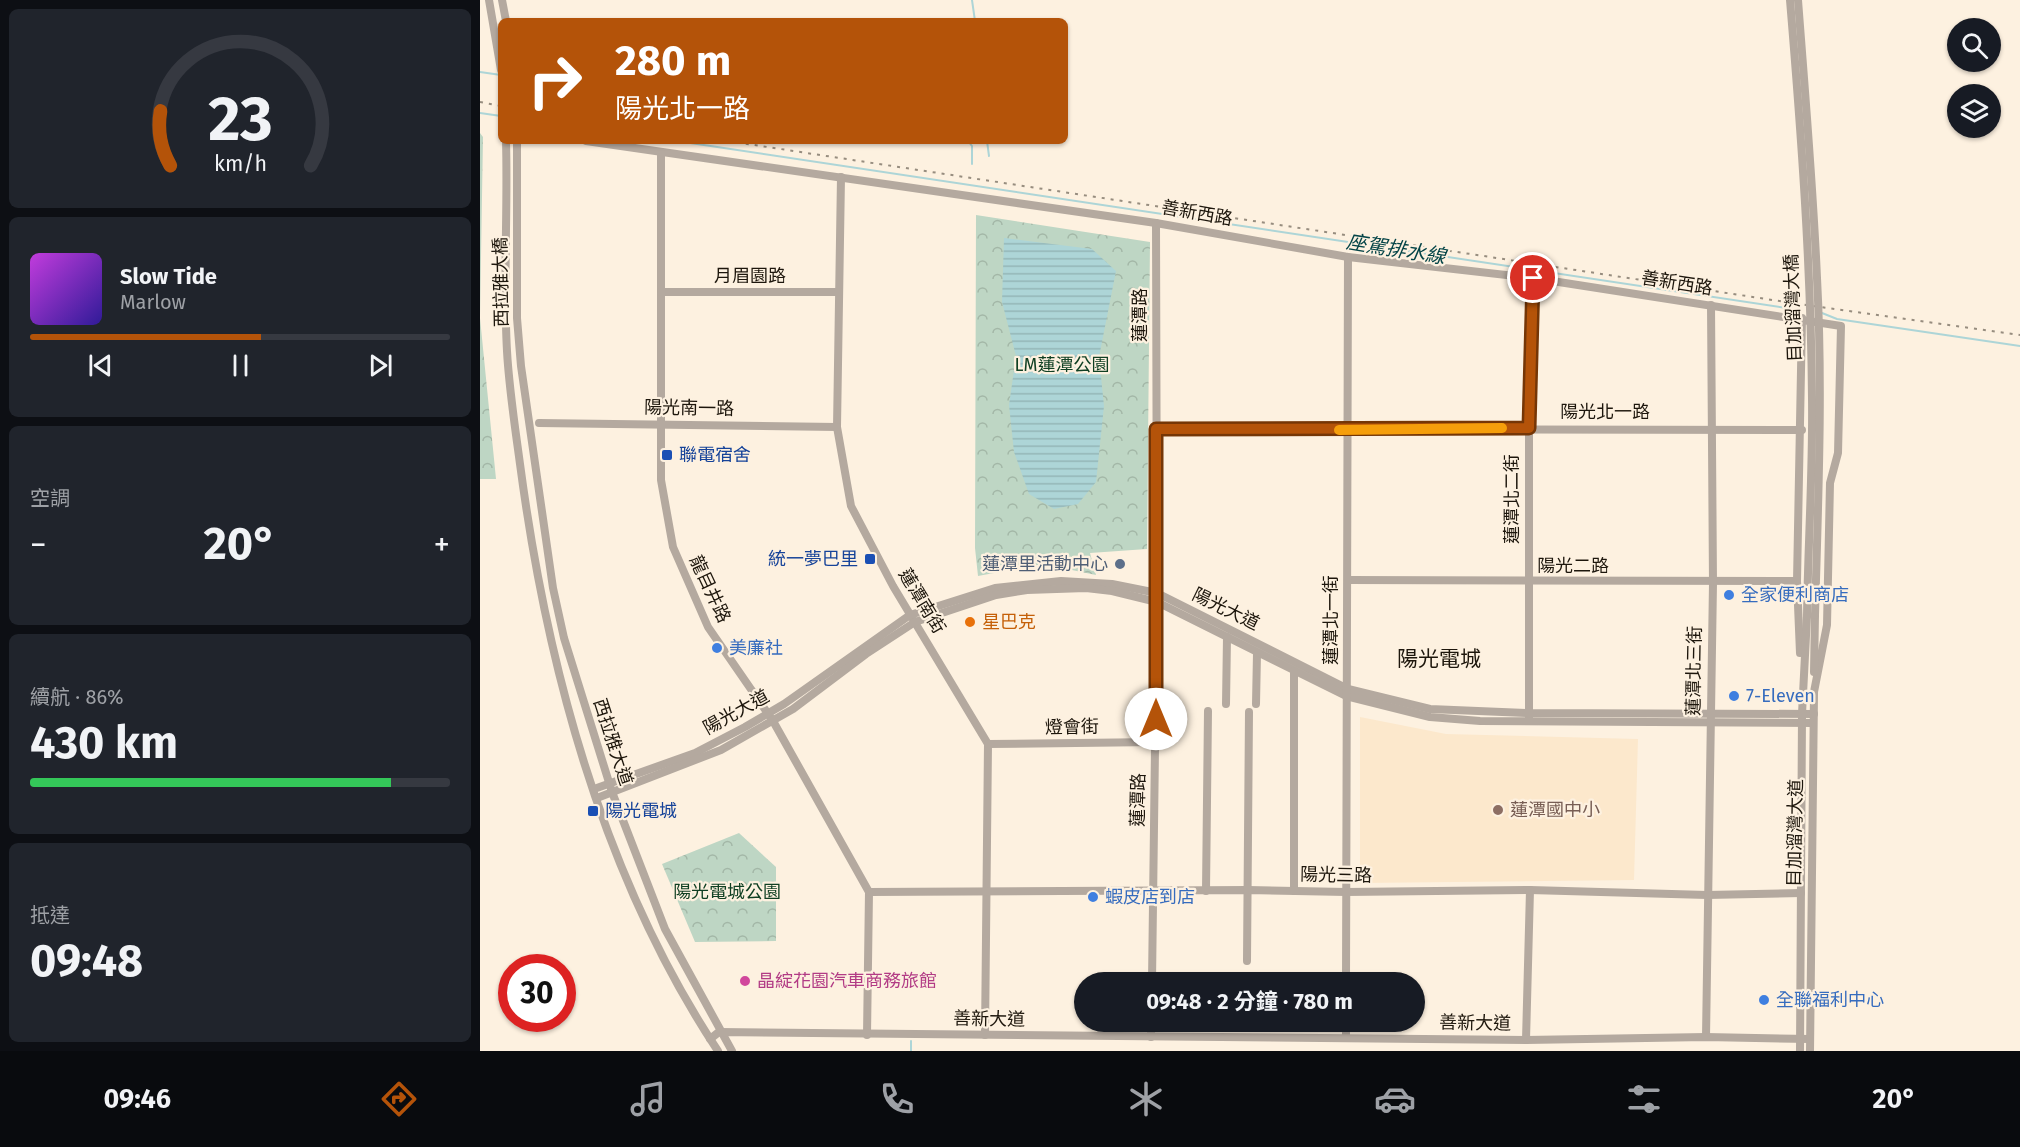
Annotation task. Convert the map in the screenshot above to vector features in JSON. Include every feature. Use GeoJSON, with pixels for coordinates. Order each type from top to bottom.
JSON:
{"type":"FeatureCollection","features":[{"type":"Feature","properties":{"kind":"street"},"geometry":{"type":"LineString","coordinates":[[489,0],[498,52]]}},
{"type":"Feature","properties":{"kind":"street"},"geometry":{"type":"LineString","coordinates":[[502,0],[505,18]]}},
{"type":"Feature","properties":{"kind":"street","name":"目加溜灣大橋"},"geometry":{"type":"LineString","coordinates":[[1790,0],[1807,231],[1811,343],[1811,615]]}},
{"type":"Feature","properties":{"kind":"street","name":"目加溜灣大橋"},"geometry":{"type":"LineString","coordinates":[[1798,0],[1817,268],[1819,342],[1820,449],[1811,615]]}},
{"type":"Feature","properties":{"kind":"street","name":"西拉雅大橋"},"geometry":{"type":"LineString","coordinates":[[506,144],[507,353],[515,425]]}},
{"type":"Feature","properties":{"kind":"street","name":"西拉雅大橋"},"geometry":{"type":"LineString","coordinates":[[517,144],[517,318],[528,423]]}},
{"type":"Feature","properties":{"kind":"street","name":"善新西路"},"geometry":{"type":"LineString","coordinates":[[606,144],[1156,223],[1348,257],[1533,278],[1802,318],[1841,326],[1838,453],[1830,483],[1827,625],[1814,697]]}},
{"type":"Feature","properties":{"kind":"street","name":"龍目井路"},"geometry":{"type":"LineString","coordinates":[[661,152],[661,480],[673,547],[708,627],[770,718],[869,892]]}},
{"type":"Feature","properties":{"kind":"street","name":"蓮潭南街"},"geometry":{"type":"LineString","coordinates":[[841,177],[837,427],[851,506],[912,618],[988,744]]}},
{"type":"Feature","properties":{"kind":"street","name":"蓮潭路"},"geometry":{"type":"LineString","coordinates":[[1152,972],[1157,598],[1156,223]]}},
{"type":"Feature","properties":{"kind":"street","name":"蓮潭北一街"},"geometry":{"type":"LineString","coordinates":[[1346,972],[1348,257]]}},
{"type":"Feature","properties":{"kind":"street","name":"蓮潭北二街"},"geometry":{"type":"LineString","coordinates":[[1530,717],[1529,428],[1533,278]]}},
{"type":"Feature","properties":{"kind":"street","name":"月眉園路"},"geometry":{"type":"LineString","coordinates":[[661,292],[839,292]]}},
{"type":"Feature","properties":{"kind":"street","name":"蓮潭北三街"},"geometry":{"type":"LineString","coordinates":[[1706,1037],[1709,718],[1713,583],[1711,305]]}},
{"type":"Feature","properties":{"kind":"street"},"geometry":{"type":"LineString","coordinates":[[1802,318],[1802,430],[1797,581],[1803,694]]}},
{"type":"Feature","properties":{"kind":"street","name":"西拉雅大道"},"geometry":{"type":"LineString","coordinates":[[528,423],[553,588],[579,690],[610,788],[665,929],[719,1032],[732,1051]]}},
{"type":"Feature","properties":{"kind":"street","name":"陽光南一路"},"geometry":{"type":"LineString","coordinates":[[539,423],[837,427]]}},
{"type":"Feature","properties":{"kind":"street","name":"西拉雅大道"},"geometry":{"type":"LineString","coordinates":[[515,425],[529,531],[542,602],[552,645],[595,794],[646,920],[718,1051]]}},
{"type":"Feature","properties":{"kind":"street","name":"陽光北一路"},"geometry":{"type":"LineString","coordinates":[[1156,429],[1802,430]]}},
{"type":"Feature","properties":{"kind":"street","name":"陽光二路"},"geometry":{"type":"LineString","coordinates":[[1348,580],[1713,583],[1797,581]]}},
{"type":"Feature","properties":{"kind":"street","name":"陽光大道"},"geometry":{"type":"LineString","coordinates":[[595,794],[701,761],[770,718],[912,618],[995,588],[1026,583],[1085,581],[1157,598],[1347,693]]}},
{"type":"Feature","properties":{"kind":"street","name":"陽光大道"},"geometry":{"type":"LineString","coordinates":[[1157,598],[1257,653],[1347,693],[1430,709],[1530,717],[1813,718]]}},
{"type":"Feature","properties":{"kind":"street","name":"目加溜灣大道"},"geometry":{"type":"LineString","coordinates":[[1800,1051],[1802,718],[1811,615]]}},
{"type":"Feature","properties":{"kind":"street","name":"目加溜灣大道"},"geometry":{"type":"LineString","coordinates":[[1810,1051],[1814,697],[1811,615]]}},
{"type":"Feature","properties":{"kind":"street"},"geometry":{"type":"LineString","coordinates":[[1226,704],[1227,637]]}},
{"type":"Feature","properties":{"kind":"street"},"geometry":{"type":"LineString","coordinates":[[1256,704],[1257,653]]}},
{"type":"Feature","properties":{"kind":"street"},"geometry":{"type":"LineString","coordinates":[[1294,671],[1294,891]]}},
{"type":"Feature","properties":{"kind":"street"},"geometry":{"type":"LineString","coordinates":[[1206,891],[1208,711]]}},
{"type":"Feature","properties":{"kind":"street"},"geometry":{"type":"LineString","coordinates":[[1247,961],[1249,712]]}},
{"type":"Feature","properties":{"kind":"street","name":"燈會街"},"geometry":{"type":"LineString","coordinates":[[988,744],[1156,742]]}},
{"type":"Feature","properties":{"kind":"street"},"geometry":{"type":"LineString","coordinates":[[985,1035],[988,744]]}},
{"type":"Feature","properties":{"kind":"street"},"geometry":{"type":"LineString","coordinates":[[1526,1040],[1530,890]]}},
{"type":"Feature","properties":{"kind":"street","name":"陽光三路"},"geometry":{"type":"LineString","coordinates":[[869,892],[1530,890],[1707,895],[1801,893]]}},
{"type":"Feature","properties":{"kind":"street"},"geometry":{"type":"LineString","coordinates":[[867,1035],[869,892]]}},
{"type":"Feature","properties":{"kind":"street"},"geometry":{"type":"LineString","coordinates":[[710,1039],[719,1032]]}},
{"type":"Feature","properties":{"kind":"street","name":"善新大道"},"geometry":{"type":"LineString","coordinates":[[719,1032],[1526,1040],[1706,1037],[1810,1039]]}},
{"type":"Feature","properties":{"kind":"street"},"geometry":{"type":"LineString","coordinates":[[1151,1032],[1151,1037]]}},
{"type":"Feature","properties":{"kind":"street"},"geometry":{"type":"LineString","coordinates":[[1346,1032],[1346,1038]]}},
{"type":"Feature","properties":{"kind":"shaded area","name":"蓮潭國中小"},"geometry":{"type":"Polygon","coordinates":[[[1360,717],[1446,734],[1638,739],[1634,880],[1360,883],[1360,717]]]}},
{"type":"Feature","properties":{"kind":"green space"},"geometry":{"type":"Polygon","coordinates":[[[480,133],[483,137],[480,318],[480,133]]]}},
{"type":"Feature","properties":{"kind":"green space","name":"LM蓮潭公園"},"geometry":{"type":"Polygon","coordinates":[[[976,215],[1150,242],[1147,549],[1090,553],[1096,575],[1043,564],[978,576],[975,548],[976,215]]]}},
{"type":"Feature","properties":{"kind":"green space"},"geometry":{"type":"Polygon","coordinates":[[[480,318],[496,479],[480,479],[480,318]]]}},
{"type":"Feature","properties":{"kind":"green space","name":"陽光電城公園"},"geometry":{"type":"Polygon","coordinates":[[[739,833],[776,867],[776,941],[695,942],[662,864],[739,833]]]}},
{"type":"Feature","properties":{"kind":"water"},"geometry":{"type":"Polygon","coordinates":[[[1004,238],[1092,249],[1116,271],[1099,357],[1104,406],[1096,482],[1078,504],[1054,509],[1029,494],[1014,452],[1009,405],[1016,356],[1002,302],[1004,238]]]}},
{"type":"Feature","properties":{"kind":"waterway","name":"座駕排水線"},"geometry":{"type":"LineString","coordinates":[[972,0],[975,18]]}},
{"type":"Feature","properties":{"kind":"waterway"},"geometry":{"type":"LineString","coordinates":[[480,72],[498,75]]}},
{"type":"Feature","properties":{"kind":"waterway"},"geometry":{"type":"LineString","coordinates":[[480,113],[498,116]]}},
{"type":"Feature","properties":{"kind":"waterway","name":"座駕排水線"},"geometry":{"type":"LineString","coordinates":[[697,144],[1800,310]]}},
{"type":"Feature","properties":{"kind":"waterway"},"geometry":{"type":"LineString","coordinates":[[970,144],[972,164]]}},
{"type":"Feature","properties":{"kind":"waterway","name":"座駕排水線"},"geometry":{"type":"LineString","coordinates":[[987,144],[989,156]]}},
{"type":"Feature","properties":{"kind":"waterway"},"geometry":{"type":"LineString","coordinates":[[1822,313],[1837,319],[2020,346]]}},
{"type":"Feature","properties":{"kind":"waterway"},"geometry":{"type":"LineString","coordinates":[[911,1041],[911,1051]]}},
{"type":"Feature","properties":{"kind":"railway"},"geometry":{"type":"LineString","coordinates":[[480,102],[498,105]]}},
{"type":"Feature","properties":{"kind":"railway"},"geometry":{"type":"LineString","coordinates":[[748,144],[1799,304],[2020,335]]}},
{"type":"Feature","properties":{"kind":"slow traffic"},"geometry":{"type":"LineString","coordinates":[[1339,430],[1502,428]]}},
{"type":"Feature","properties":{"kind":"place","name":"聯電宿舍"},"geometry":{"type":"Point","coordinates":[667,455]}},
{"type":"Feature","properties":{"kind":"place","name":"統一夢巴里"},"geometry":{"type":"Point","coordinates":[870,559]}},
{"type":"Feature","properties":{"kind":"place","name":"蓮潭里活動中心"},"geometry":{"type":"Point","coordinates":[1120,564]}},
{"type":"Feature","properties":{"kind":"place","name":"全家便利商店"},"geometry":{"type":"Point","coordinates":[1729,595]}},
{"type":"Feature","properties":{"kind":"place","name":"星巴克"},"geometry":{"type":"Point","coordinates":[970,622]}},
{"type":"Feature","properties":{"kind":"place","name":"美廉社"},"geometry":{"type":"Point","coordinates":[717,648]}},
{"type":"Feature","properties":{"kind":"place","name":"7-Eleven"},"geometry":{"type":"Point","coordinates":[1734,696]}},
{"type":"Feature","properties":{"kind":"place","name":"蓮潭國中小"},"geometry":{"type":"Point","coordinates":[1498,810]}},
{"type":"Feature","properties":{"kind":"place","name":"陽光電城"},"geometry":{"type":"Point","coordinates":[593,811]}},
{"type":"Feature","properties":{"kind":"place","name":"蝦皮店到店"},"geometry":{"type":"Point","coordinates":[1093,897]}},
{"type":"Feature","properties":{"kind":"place","name":"晶綻花園汽車商務旅館"},"geometry":{"type":"Point","coordinates":[745,981]}},
{"type":"Feature","properties":{"kind":"place","name":"全聯福利中心"},"geometry":{"type":"Point","coordinates":[1764,1000]}},
{"type":"Feature","properties":{"kind":"district","name":"陽光電城"},"geometry":{"type":"Point","coordinates":[1439,659]}},
{"type":"Feature","properties":{"kind":"route"},"geometry":{"type":"LineString","coordinates":[[1156,719],[1156,429],[1529,428],[1533,278]]}}]}
